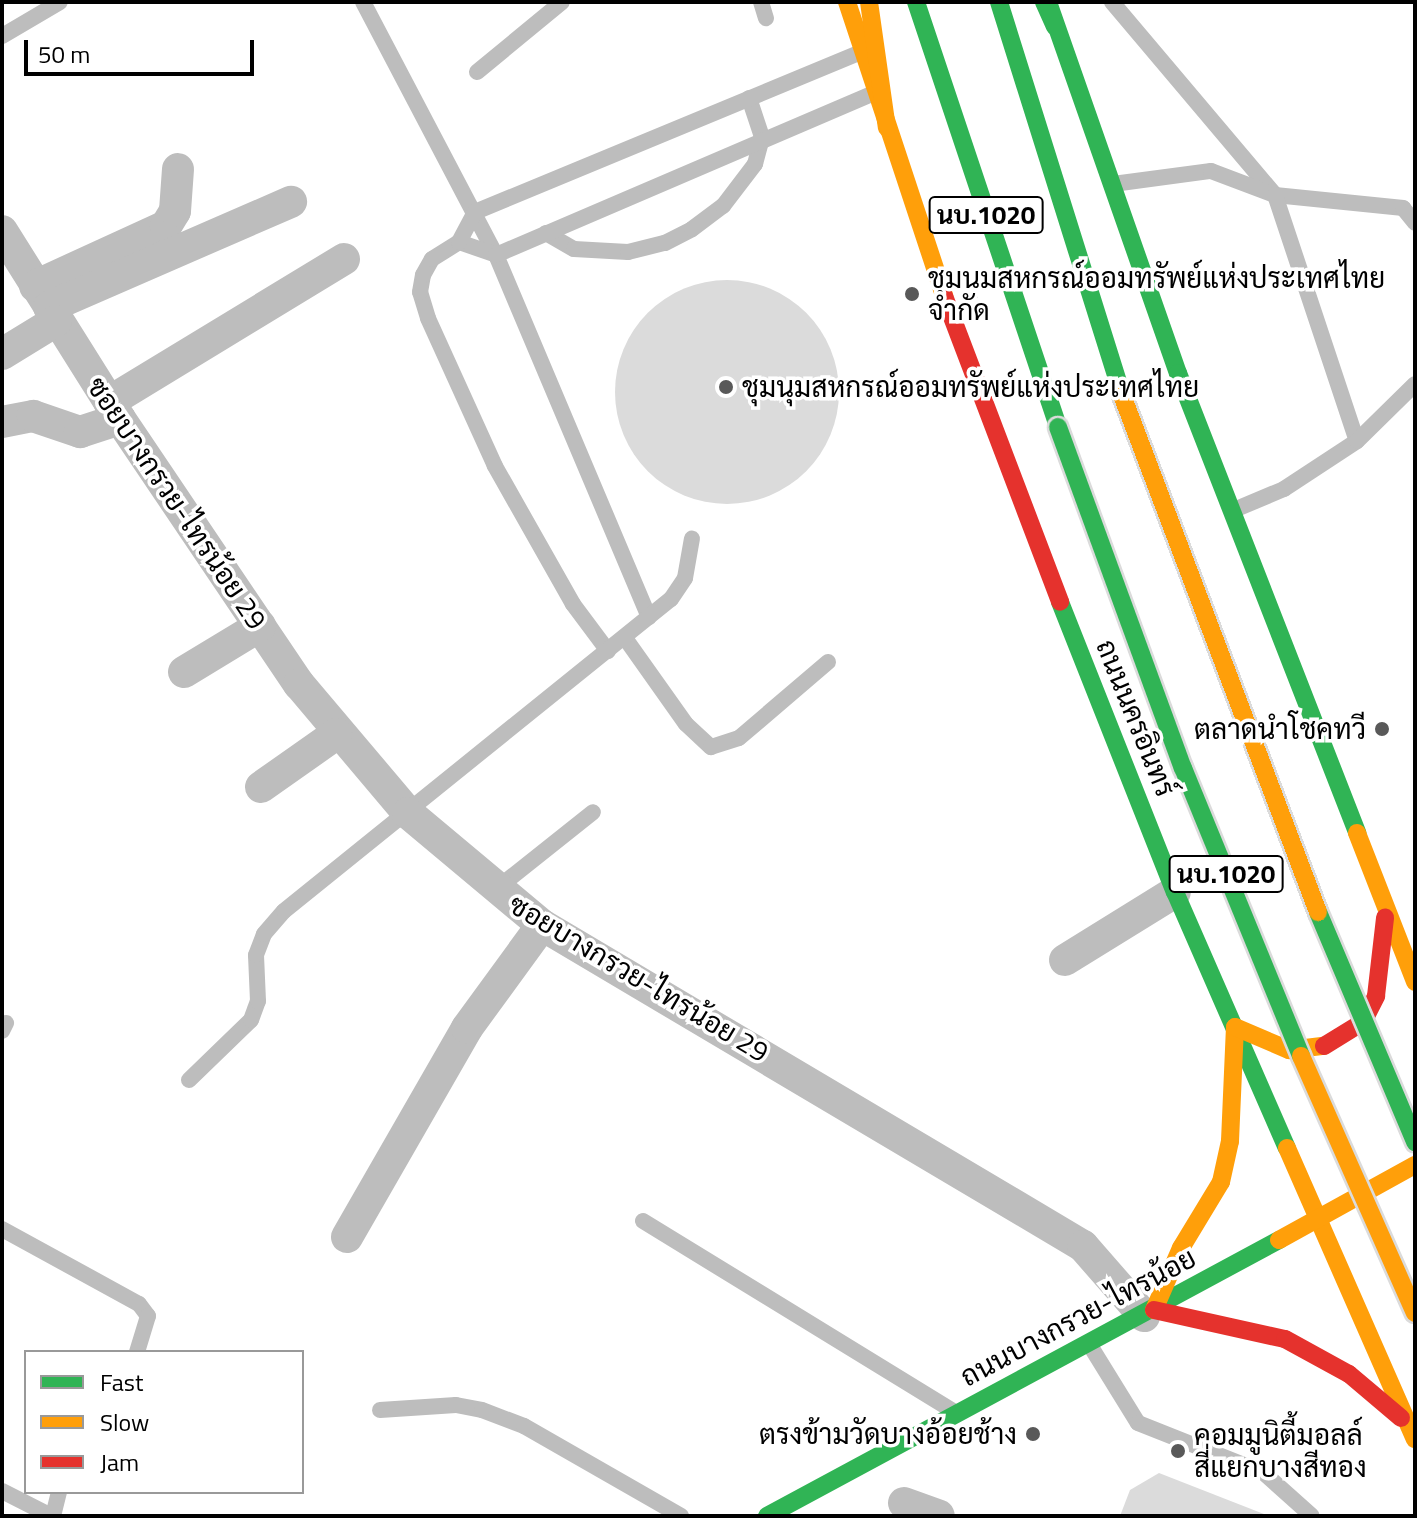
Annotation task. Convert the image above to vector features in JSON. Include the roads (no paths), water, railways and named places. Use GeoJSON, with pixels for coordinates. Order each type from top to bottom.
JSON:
{"type":"FeatureCollection","features":[{"type":"Feature","properties":{"kind":"main road","name":"ถนนนครอินทร์"},"geometry":{"type":"LineString","coordinates":[[847,2],[945,301],[1175,892],[1412,1431]]}},
{"type":"Feature","properties":{"kind":"main road"},"geometry":{"type":"LineString","coordinates":[[869,2],[887,128]]}},
{"type":"Feature","properties":{"kind":"main road","name":"ถนนนครอินทร์"},"geometry":{"type":"LineString","coordinates":[[916,2],[1058,427],[1183,768],[1334,1137],[1414,1320]]}},
{"type":"Feature","properties":{"kind":"main road","name":"นบ.1020"},"geometry":{"type":"LineString","coordinates":[[999,2],[1122,395],[1293,853],[1415,1142]]}},
{"type":"Feature","properties":{"kind":"main road"},"geometry":{"type":"LineString","coordinates":[[1046,2],[1230,511],[1415,982]]}},
{"type":"Feature","properties":{"kind":"main road"},"geometry":{"type":"LineString","coordinates":[[1386,912],[1415,937]]}},
{"type":"Feature","properties":{"kind":"main road"},"geometry":{"type":"LineString","coordinates":[[1386,912],[1376,996],[1363,1022],[1343,1039],[1316,1049],[1289,1050],[1235,1027],[1230,1141],[1221,1182],[1181,1248],[1149,1313],[1285,1339],[1349,1374],[1412,1431]]}},
{"type":"Feature","properties":{"kind":"main road","name":"ถนนบางกรวย-ไทรน้อย"},"geometry":{"type":"LineString","coordinates":[[767,1516],[1090,1345],[1415,1165]]}},
{"type":"Feature","properties":{"kind":"main road"},"geometry":{"type":"LineString","coordinates":[[1404,1362],[1412,1431]]}},
{"type":"Feature","properties":{"kind":"street"},"geometry":{"type":"LineString","coordinates":[[2,354],[47,305],[166,226],[175,211],[178,169]]}},
{"type":"Feature","properties":{"kind":"street"},"geometry":{"type":"LineString","coordinates":[[47,305],[291,202]]}},
{"type":"Feature","properties":{"kind":"street","name":"ซอยบางกรวย-ไทรน้อย 29"},"geometry":{"type":"LineString","coordinates":[[5,243],[114,410],[336,734],[408,813],[495,890],[542,925],[1072,1239],[1149,1313]]}},
{"type":"Feature","properties":{"kind":"street"},"geometry":{"type":"LineString","coordinates":[[2,422],[33,416],[80,432],[344,259]]}},
{"type":"Feature","properties":{"kind":"street"},"geometry":{"type":"LineString","coordinates":[[184,672],[260,626]]}},
{"type":"Feature","properties":{"kind":"street"},"geometry":{"type":"LineString","coordinates":[[261,787],[336,734]]}},
{"type":"Feature","properties":{"kind":"street"},"geometry":{"type":"LineString","coordinates":[[1065,960],[1175,892]]}},
{"type":"Feature","properties":{"kind":"street"},"geometry":{"type":"LineString","coordinates":[[347,1237],[467,1028],[542,925]]}},
{"type":"Feature","properties":{"kind":"street"},"geometry":{"type":"LineString","coordinates":[[904,1503],[939,1516]]}},
{"type":"Feature","properties":{"kind":"lane"},"geometry":{"type":"LineString","coordinates":[[2,36],[60,2]]}},
{"type":"Feature","properties":{"kind":"lane"},"geometry":{"type":"LineString","coordinates":[[363,2],[496,255],[649,617]]}},
{"type":"Feature","properties":{"kind":"lane"},"geometry":{"type":"LineString","coordinates":[[477,72],[562,2]]}},
{"type":"Feature","properties":{"kind":"lane"},"geometry":{"type":"LineString","coordinates":[[1112,2],[1275,195],[1357,441]]}},
{"type":"Feature","properties":{"kind":"lane"},"geometry":{"type":"LineString","coordinates":[[608,651],[573,604],[502,478],[428,318],[420,292],[423,275],[432,259],[459,242],[475,212],[862,52]]}},
{"type":"Feature","properties":{"kind":"lane"},"geometry":{"type":"LineString","coordinates":[[459,242],[496,255],[762,137],[875,93]]}},
{"type":"Feature","properties":{"kind":"lane"},"geometry":{"type":"LineString","coordinates":[[546,233],[574,249],[598,252],[665,243],[723,206],[745,183],[762,137],[749,98]]}},
{"type":"Feature","properties":{"kind":"lane"},"geometry":{"type":"LineString","coordinates":[[1111,185],[1211,171],[1275,195],[1403,208],[1415,223]]}},
{"type":"Feature","properties":{"kind":"lane"},"geometry":{"type":"LineString","coordinates":[[1230,511],[1284,489],[1357,441],[1415,384]]}},
{"type":"Feature","properties":{"kind":"lane"},"geometry":{"type":"LineString","coordinates":[[189,1080],[251,1020],[258,1001],[256,955],[264,934],[284,911],[649,617],[685,578],[692,539]]}},
{"type":"Feature","properties":{"kind":"lane"},"geometry":{"type":"LineString","coordinates":[[625,638],[686,724],[711,747],[739,738],[828,662]]}},
{"type":"Feature","properties":{"kind":"lane"},"geometry":{"type":"LineString","coordinates":[[495,890],[593,812]]}},
{"type":"Feature","properties":{"kind":"lane"},"geometry":{"type":"LineString","coordinates":[[643,1221],[958,1414]]}},
{"type":"Feature","properties":{"kind":"lane"},"geometry":{"type":"LineString","coordinates":[[2,1229],[139,1304],[148,1316],[138,1350]]}},
{"type":"Feature","properties":{"kind":"lane"},"geometry":{"type":"LineString","coordinates":[[1090,1345],[1138,1423],[1264,1473],[1312,1516]]}},
{"type":"Feature","properties":{"kind":"lane"},"geometry":{"type":"LineString","coordinates":[[380,1410],[456,1405],[482,1410],[524,1426],[681,1516]]}},
{"type":"Feature","properties":{"kind":"lane"},"geometry":{"type":"LineString","coordinates":[[2,1491],[52,1516],[58,1494]]}},
{"type":"Feature","properties":{"kind":"place","name":"ชุมนุมสหกรณ์ออมทรัพย์แห่งประเทศไทย จำกัด"},"geometry":{"type":"Point","coordinates":[912,294]}},
{"type":"Feature","properties":{"kind":"place","name":"ชุมนุมสหกรณ์ออมทรัพย์แห่งประเทศไทย"},"geometry":{"type":"Point","coordinates":[726,387]}},
{"type":"Feature","properties":{"kind":"place","name":"ตลาดนำโชคทวี"},"geometry":{"type":"Point","coordinates":[1382,729]}},
{"type":"Feature","properties":{"kind":"place","name":"ตรงข้ามวัดบางอ้อยช้าง"},"geometry":{"type":"Point","coordinates":[1033,1434]}},
{"type":"Feature","properties":{"kind":"place","name":"คอมมูนิตี้มอลล์ สี่แยกบางสีทอง"},"geometry":{"type":"Point","coordinates":[1178,1451]}}]}
